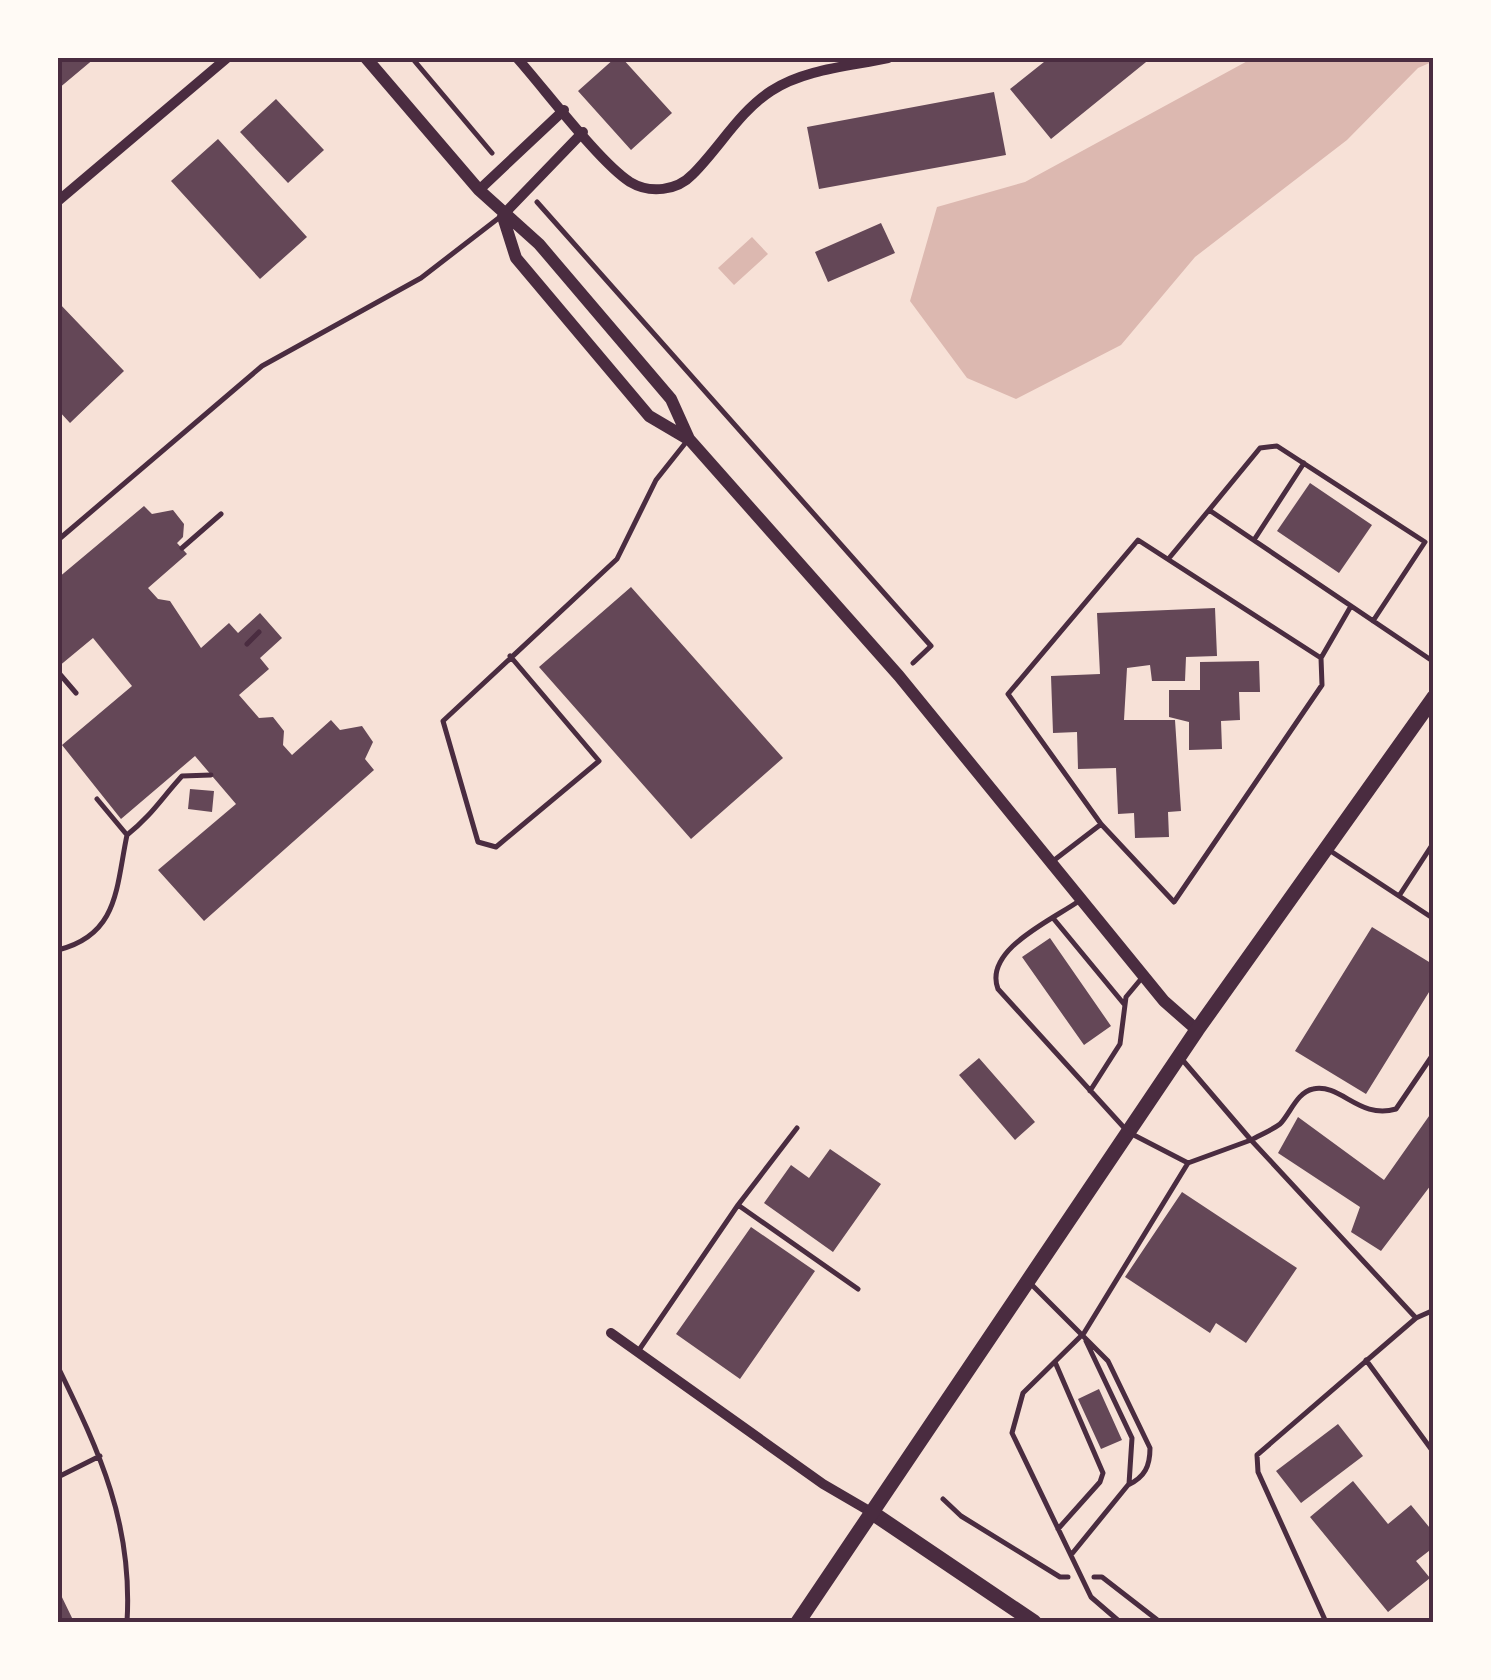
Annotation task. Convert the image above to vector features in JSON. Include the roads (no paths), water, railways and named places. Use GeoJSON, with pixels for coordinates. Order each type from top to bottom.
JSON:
{"type":"FeatureCollection","features":[{"type":"Feature","properties":{"kind":"main road"},"geometry":{"type":"LineString","coordinates":[[798,1622],[1179,1056],[1434,697]]}},
{"type":"Feature","properties":{"kind":"main road"},"geometry":{"type":"LineString","coordinates":[[872,1512],[1034,1622]]}},
{"type":"Feature","properties":{"kind":"street"},"geometry":{"type":"LineString","coordinates":[[58,201],[227,58]]}},
{"type":"Feature","properties":{"kind":"street"},"geometry":{"type":"LineString","coordinates":[[366,58],[502,215],[540,244],[670,399],[689,439],[900,676],[1144,976],[1197,1030]]}},
{"type":"Feature","properties":{"kind":"street"},"geometry":{"type":"LineString","coordinates":[[517,58],[630,182],[658,190],[690,178],[750,108],[773,90],[806,76],[888,58]]}},
{"type":"Feature","properties":{"kind":"street"},"geometry":{"type":"LineString","coordinates":[[479,190],[564,110]]}},
{"type":"Feature","properties":{"kind":"street"},"geometry":{"type":"LineString","coordinates":[[502,215],[583,132]]}},
{"type":"Feature","properties":{"kind":"street"},"geometry":{"type":"LineString","coordinates":[[502,215],[516,258],[649,416],[689,439]]}},
{"type":"Feature","properties":{"kind":"street"},"geometry":{"type":"LineString","coordinates":[[610,1334],[823,1484],[872,1512]]}},
{"type":"Feature","properties":{"kind":"lane"},"geometry":{"type":"LineString","coordinates":[[58,540],[262,366],[421,278],[502,215]]}},
{"type":"Feature","properties":{"kind":"lane"},"geometry":{"type":"LineString","coordinates":[[510,656],[600,760],[496,848],[478,842],[443,721],[510,656],[617,559],[656,480],[689,439]]}},
{"type":"Feature","properties":{"kind":"lane"},"geometry":{"type":"LineString","coordinates":[[1170,557],[1260,448],[1278,446],[1425,542],[1373,622]]}},
{"type":"Feature","properties":{"kind":"lane"},"geometry":{"type":"LineString","coordinates":[[1254,540],[1304,462]]}},
{"type":"Feature","properties":{"kind":"lane"},"geometry":{"type":"LineString","coordinates":[[1209,510],[1434,662]]}},
{"type":"Feature","properties":{"kind":"lane"},"geometry":{"type":"LineString","coordinates":[[1322,658],[1138,540],[1008,694],[1101,824],[1174,902],[1322,685],[1322,658],[1352,606]]}},
{"type":"Feature","properties":{"kind":"lane"},"geometry":{"type":"LineString","coordinates":[[1050,862],[1101,824]]}},
{"type":"Feature","properties":{"kind":"lane"},"geometry":{"type":"LineString","coordinates":[[1400,896],[1434,842]]}},
{"type":"Feature","properties":{"kind":"lane"},"geometry":{"type":"LineString","coordinates":[[1326,848],[1434,919]]}},
{"type":"Feature","properties":{"kind":"lane"},"geometry":{"type":"LineString","coordinates":[[1081,900],[1010,950],[996,965],[994,978],[1024,1022],[1128,1132],[1188,1163]]}},
{"type":"Feature","properties":{"kind":"lane"},"geometry":{"type":"LineString","coordinates":[[1054,918],[1124,1004]]}},
{"type":"Feature","properties":{"kind":"lane"},"geometry":{"type":"LineString","coordinates":[[1090,1091],[1120,1044],[1124,1004],[1144,976]]}},
{"type":"Feature","properties":{"kind":"lane"},"geometry":{"type":"LineString","coordinates":[[1120,1622],[1091,1597],[1012,1433],[1024,1393],[1084,1333],[1188,1163],[1251,1140],[1279,1124],[1302,1095],[1314,1088],[1372,1112],[1396,1109],[1434,1053]]}},
{"type":"Feature","properties":{"kind":"lane"},"geometry":{"type":"LineString","coordinates":[[1179,1056],[1416,1318]]}},
{"type":"Feature","properties":{"kind":"lane"},"geometry":{"type":"LineString","coordinates":[[637,1352],[738,1205],[798,1128]]}},
{"type":"Feature","properties":{"kind":"lane"},"geometry":{"type":"LineString","coordinates":[[738,1205],[858,1289]]}},
{"type":"Feature","properties":{"kind":"lane"},"geometry":{"type":"LineString","coordinates":[[1028,1281],[1084,1333],[1108,1362],[1150,1448],[1150,1463],[1140,1479],[1128,1485],[1071,1555]]}},
{"type":"Feature","properties":{"kind":"lane"},"geometry":{"type":"LineString","coordinates":[[1326,1622],[1258,1472],[1257,1455],[1416,1318],[1434,1310]]}},
{"type":"Feature","properties":{"kind":"lane"},"geometry":{"type":"LineString","coordinates":[[1084,1333],[1132,1438],[1128,1485]]}},
{"type":"Feature","properties":{"kind":"lane"},"geometry":{"type":"LineString","coordinates":[[1366,1360],[1434,1453]]}},
{"type":"Feature","properties":{"kind":"lane"},"geometry":{"type":"LineString","coordinates":[[1055,1362],[1103,1473],[1100,1482],[1058,1529]]}},
{"type":"Feature","properties":{"kind":"lane"},"geometry":{"type":"LineString","coordinates":[[58,1367],[101,1456],[118,1502],[128,1595],[126,1622]]}},
{"type":"Feature","properties":{"kind":"lane"},"geometry":{"type":"LineString","coordinates":[[58,1477],[101,1456]]}}]}
